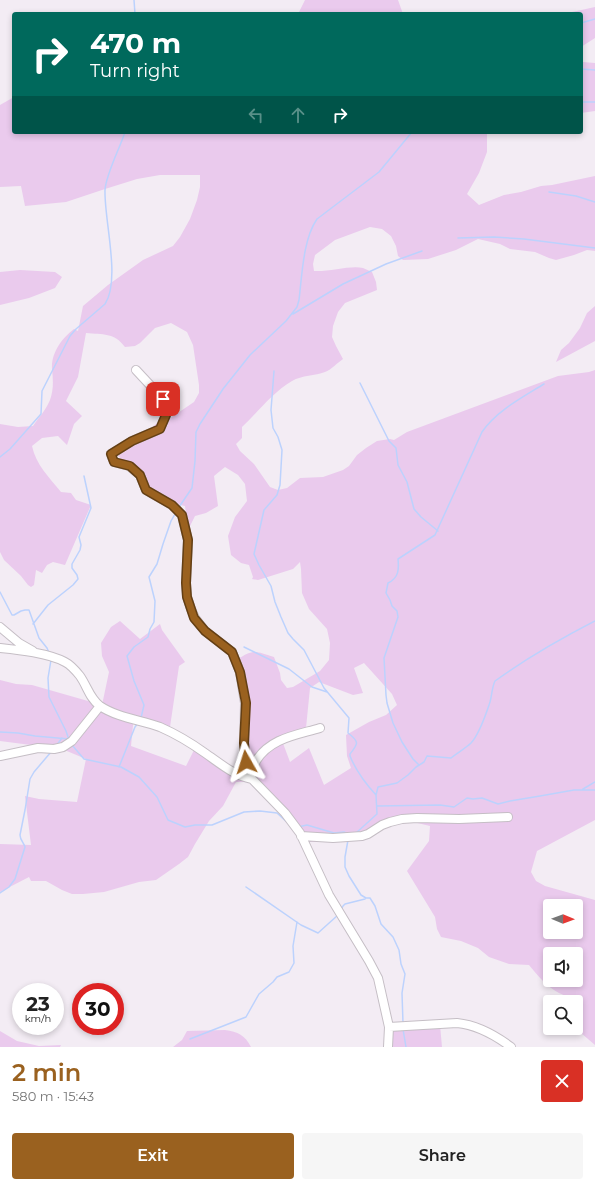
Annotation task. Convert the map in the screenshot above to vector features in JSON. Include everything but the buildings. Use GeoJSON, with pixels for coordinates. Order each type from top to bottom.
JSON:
{"type":"FeatureCollection","features":[{"type":"Feature","properties":{"kind":"street"},"geometry":{"type":"LineString","coordinates":[[136,370],[163,399],[166,415],[160,429],[132,441],[111,454],[114,462],[130,466],[140,475],[146,490],[172,505],[182,515],[188,540],[186,583],[187,597],[194,618],[205,631],[232,652],[240,672],[246,703],[244,751],[246,762],[252,777],[286,813],[301,836],[329,895],[374,970],[380,988],[389,1027],[388,1047]]}},
{"type":"Feature","properties":{"kind":"street"},"geometry":{"type":"LineString","coordinates":[[0,627],[18,643],[41,655]]}},
{"type":"Feature","properties":{"kind":"street"},"geometry":{"type":"LineString","coordinates":[[0,648],[41,655],[65,662],[75,669],[82,678],[92,698],[100,706],[173,733],[234,773],[243,777],[252,777]]}},
{"type":"Feature","properties":{"kind":"street"},"geometry":{"type":"LineString","coordinates":[[0,756],[31,749],[54,749],[63,747],[72,741],[100,706]]}},
{"type":"Feature","properties":{"kind":"street"},"geometry":{"type":"LineString","coordinates":[[252,777],[255,763],[268,747],[277,742],[320,728]]}},
{"type":"Feature","properties":{"kind":"street"},"geometry":{"type":"LineString","coordinates":[[301,836],[333,838],[362,836],[382,825],[402,819],[508,817]]}},
{"type":"Feature","properties":{"kind":"street"},"geometry":{"type":"LineString","coordinates":[[389,1027],[457,1023],[468,1024],[487,1032],[511,1047]]}},
{"type":"Feature","properties":{"kind":"shaded area"},"geometry":{"type":"Polygon","coordinates":[[[305,0],[398,0],[402,12],[299,12],[305,0]]]}},
{"type":"Feature","properties":{"kind":"shaded area"},"geometry":{"type":"Polygon","coordinates":[[[595,7],[595,38],[583,46],[583,12],[572,12],[595,7]]]}},
{"type":"Feature","properties":{"kind":"shaded area"},"geometry":{"type":"Polygon","coordinates":[[[583,62],[595,63],[595,111],[583,113],[583,62]]]}},
{"type":"Feature","properties":{"kind":"shaded area"},"geometry":{"type":"Polygon","coordinates":[[[12,98],[12,134],[487,134],[487,152],[479,173],[467,194],[479,205],[504,195],[541,186],[595,176],[595,251],[587,250],[556,260],[535,252],[510,249],[500,244],[478,239],[456,250],[428,259],[403,260],[398,256],[396,246],[391,236],[382,229],[370,227],[335,240],[315,255],[313,264],[314,271],[326,271],[352,267],[363,268],[372,272],[377,290],[345,303],[338,312],[333,326],[332,337],[343,359],[327,371],[296,379],[278,391],[242,427],[242,438],[236,444],[240,451],[254,464],[270,487],[278,490],[287,488],[300,478],[323,477],[343,470],[349,466],[357,455],[377,441],[390,439],[394,440],[407,432],[558,376],[595,370],[595,820],[537,851],[531,872],[536,881],[545,886],[595,900],[595,1045],[583,1035],[583,995],[564,995],[550,987],[583,987],[583,947],[543,947],[543,981],[529,965],[509,964],[489,957],[478,948],[461,941],[441,937],[437,929],[435,917],[407,871],[429,841],[430,826],[409,821],[385,825],[376,833],[310,842],[288,818],[250,782],[236,782],[223,806],[209,821],[188,857],[156,880],[139,882],[104,892],[72,894],[46,881],[31,881],[29,877],[0,892],[0,844],[31,845],[25,796],[39,799],[77,802],[86,759],[62,749],[0,741],[0,680],[16,684],[32,685],[102,705],[109,672],[102,656],[101,643],[111,627],[120,621],[140,639],[160,624],[162,630],[185,662],[179,666],[170,727],[134,715],[131,746],[186,766],[197,744],[231,769],[239,770],[244,766],[245,744],[237,660],[251,652],[274,657],[281,680],[287,688],[293,687],[320,671],[329,660],[330,643],[327,629],[309,609],[302,593],[300,562],[293,569],[258,580],[252,579],[253,577],[249,565],[241,563],[231,555],[228,536],[235,517],[247,501],[245,484],[238,475],[225,467],[214,476],[218,506],[206,513],[195,516],[188,530],[185,506],[176,504],[141,484],[137,472],[118,456],[157,423],[163,423],[194,402],[199,393],[193,345],[187,332],[171,323],[155,328],[135,346],[125,347],[117,339],[108,335],[86,333],[78,377],[66,401],[82,416],[74,424],[67,445],[58,436],[42,438],[32,446],[40,465],[61,492],[71,493],[76,500],[91,505],[65,565],[53,562],[47,565],[42,573],[36,570],[34,585],[31,587],[4,560],[0,552],[0,424],[18,427],[33,426],[50,400],[53,384],[52,363],[55,352],[62,341],[74,329],[78,331],[83,306],[108,285],[143,260],[173,246],[190,219],[200,187],[200,175],[160,175],[137,179],[66,202],[25,206],[21,186],[0,187],[0,105],[12,98]],[[364,663],[354,668],[363,693],[353,695],[319,682],[310,688],[306,728],[281,738],[290,762],[309,748],[324,785],[351,768],[347,756],[346,735],[369,722],[386,715],[397,705],[392,694],[364,663]]]}},
{"type":"Feature","properties":{"kind":"shaded area"},"geometry":{"type":"Polygon","coordinates":[[[20,270],[55,272],[62,277],[55,288],[29,298],[0,305],[0,272],[20,270]]]}},
{"type":"Feature","properties":{"kind":"shaded area"},"geometry":{"type":"Polygon","coordinates":[[[595,306],[595,341],[556,362],[561,350],[569,343],[580,328],[587,313],[595,306]]]}},
{"type":"Feature","properties":{"kind":"shaded area"},"geometry":{"type":"Polygon","coordinates":[[[440,1025],[442,1047],[392,1047],[391,1029],[440,1025]]]}},
{"type":"Feature","properties":{"kind":"shaded area"},"geometry":{"type":"Polygon","coordinates":[[[225,1030],[241,1035],[251,1047],[173,1047],[182,1040],[187,1031],[225,1030]]]}},
{"type":"Feature","properties":{"kind":"shaded area"},"geometry":{"type":"Polygon","coordinates":[[[0,1031],[17,1041],[39,1046],[61,1045],[60,1047],[0,1047],[0,1031]]]}},
{"type":"Feature","properties":{"kind":"waterway"},"geometry":{"type":"LineString","coordinates":[[134,0],[135,12]]}},
{"type":"Feature","properties":{"kind":"waterway"},"geometry":{"type":"LineString","coordinates":[[583,22],[595,19]]}},
{"type":"Feature","properties":{"kind":"waterway"},"geometry":{"type":"LineString","coordinates":[[583,69],[595,70]]}},
{"type":"Feature","properties":{"kind":"waterway"},"geometry":{"type":"LineString","coordinates":[[583,102],[595,102]]}},
{"type":"Feature","properties":{"kind":"waterway"},"geometry":{"type":"LineString","coordinates":[[0,457],[10,449],[41,414],[42,391],[70,336],[105,304],[110,293],[112,265],[105,203],[105,190],[110,169],[124,134]]}},
{"type":"Feature","properties":{"kind":"waterway"},"geometry":{"type":"LineString","coordinates":[[179,507],[192,488],[196,432],[200,424],[223,389],[250,355],[286,321],[297,307],[306,247],[312,227],[317,219],[379,172],[410,134]]}},
{"type":"Feature","properties":{"kind":"waterway"},"geometry":{"type":"LineString","coordinates":[[549,192],[576,196],[595,202]]}},
{"type":"Feature","properties":{"kind":"waterway"},"geometry":{"type":"LineString","coordinates":[[458,238],[494,237],[524,239],[595,248]]}},
{"type":"Feature","properties":{"kind":"waterway"},"geometry":{"type":"LineString","coordinates":[[293,314],[343,284],[386,264],[422,251]]}},
{"type":"Feature","properties":{"kind":"waterway"},"geometry":{"type":"LineString","coordinates":[[274,371],[271,410],[273,428],[278,437],[282,450],[280,485],[277,495],[264,510],[254,554],[271,586],[275,602],[288,633],[304,650],[324,688],[349,718],[348,733],[356,741],[355,748],[350,756],[361,777],[376,795]]}},
{"type":"Feature","properties":{"kind":"waterway"},"geometry":{"type":"LineString","coordinates":[[360,383],[389,441],[396,448],[398,465],[407,482],[414,509],[438,531]]}},
{"type":"Feature","properties":{"kind":"waterway"},"geometry":{"type":"LineString","coordinates":[[419,765],[413,759],[402,742],[393,723],[387,703],[384,658],[398,617],[397,611],[392,606],[386,593],[388,583],[392,581],[398,573],[398,559],[435,535],[482,432],[488,424],[510,405],[544,384]]}},
{"type":"Feature","properties":{"kind":"waterway"},"geometry":{"type":"LineString","coordinates":[[33,624],[48,605],[73,585],[78,579],[72,568],[72,564],[80,550],[81,545],[79,537],[91,508],[84,476]]}},
{"type":"Feature","properties":{"kind":"waterway"},"geometry":{"type":"LineString","coordinates":[[141,718],[144,705],[134,681],[127,656],[134,647],[148,637],[154,622],[155,601],[149,577],[157,564],[171,521],[175,514]]}},
{"type":"Feature","properties":{"kind":"waterway"},"geometry":{"type":"LineString","coordinates":[[0,592],[12,615],[21,611],[29,610],[39,638],[49,653]]}},
{"type":"Feature","properties":{"kind":"waterway"},"geometry":{"type":"LineString","coordinates":[[356,833],[377,814],[376,795],[378,787],[397,783],[424,762],[427,756],[451,758],[471,743],[485,718],[495,681],[519,664],[595,621]]}},
{"type":"Feature","properties":{"kind":"waterway"},"geometry":{"type":"LineString","coordinates":[[244,647],[289,669],[312,687],[327,692]]}},
{"type":"Feature","properties":{"kind":"waterway"},"geometry":{"type":"LineString","coordinates":[[51,660],[48,678],[49,697],[69,740]]}},
{"type":"Feature","properties":{"kind":"waterway"},"geometry":{"type":"LineString","coordinates":[[119,767],[138,723]]}},
{"type":"Feature","properties":{"kind":"waterway"},"geometry":{"type":"LineString","coordinates":[[0,732],[69,739]]}},
{"type":"Feature","properties":{"kind":"waterway"},"geometry":{"type":"LineString","coordinates":[[56,746],[62,738]]}},
{"type":"Feature","properties":{"kind":"waterway"},"geometry":{"type":"LineString","coordinates":[[72,745],[84,759],[121,767],[139,777],[157,797],[168,820],[185,827],[195,825],[212,825],[244,812],[260,811],[277,813],[289,824]]}},
{"type":"Feature","properties":{"kind":"waterway"},"geometry":{"type":"LineString","coordinates":[[0,893],[9,887],[15,879],[25,847],[20,835],[30,779],[51,752]]}},
{"type":"Feature","properties":{"kind":"waterway"},"geometry":{"type":"LineString","coordinates":[[583,789],[595,782]]}},
{"type":"Feature","properties":{"kind":"waterway"},"geometry":{"type":"LineString","coordinates":[[377,806],[440,805],[454,807],[467,798],[482,798],[498,804],[574,790],[595,790]]}},
{"type":"Feature","properties":{"kind":"waterway"},"geometry":{"type":"LineString","coordinates":[[298,827],[307,825],[334,833],[344,832],[348,834]]}},
{"type":"Feature","properties":{"kind":"waterway"},"geometry":{"type":"LineString","coordinates":[[348,840],[345,867],[349,876],[361,895],[366,898],[370,898],[375,906],[381,924],[393,937],[399,950],[401,964],[405,974],[402,993],[403,1023]]}},
{"type":"Feature","properties":{"kind":"waterway"},"geometry":{"type":"LineString","coordinates":[[246,887],[301,925],[318,933],[338,915]]}},
{"type":"Feature","properties":{"kind":"waterway"},"geometry":{"type":"LineString","coordinates":[[341,910],[345,904],[365,899]]}},
{"type":"Feature","properties":{"kind":"waterway"},"geometry":{"type":"LineString","coordinates":[[190,1039],[246,1017],[259,994],[277,977],[289,972],[294,963],[293,946],[297,922]]}},
{"type":"Feature","properties":{"kind":"waterway"},"geometry":{"type":"LineString","coordinates":[[403,1029],[406,1047]]}},
{"type":"Feature","properties":{"kind":"route"},"geometry":{"type":"LineString","coordinates":[[163,399],[166,415],[160,429],[132,441],[111,454],[114,462],[130,466],[140,475],[146,490],[172,505],[182,515],[188,540],[186,583],[187,597],[194,618],[205,631],[232,652],[240,672],[246,703],[244,751],[246,762]]}}]}
